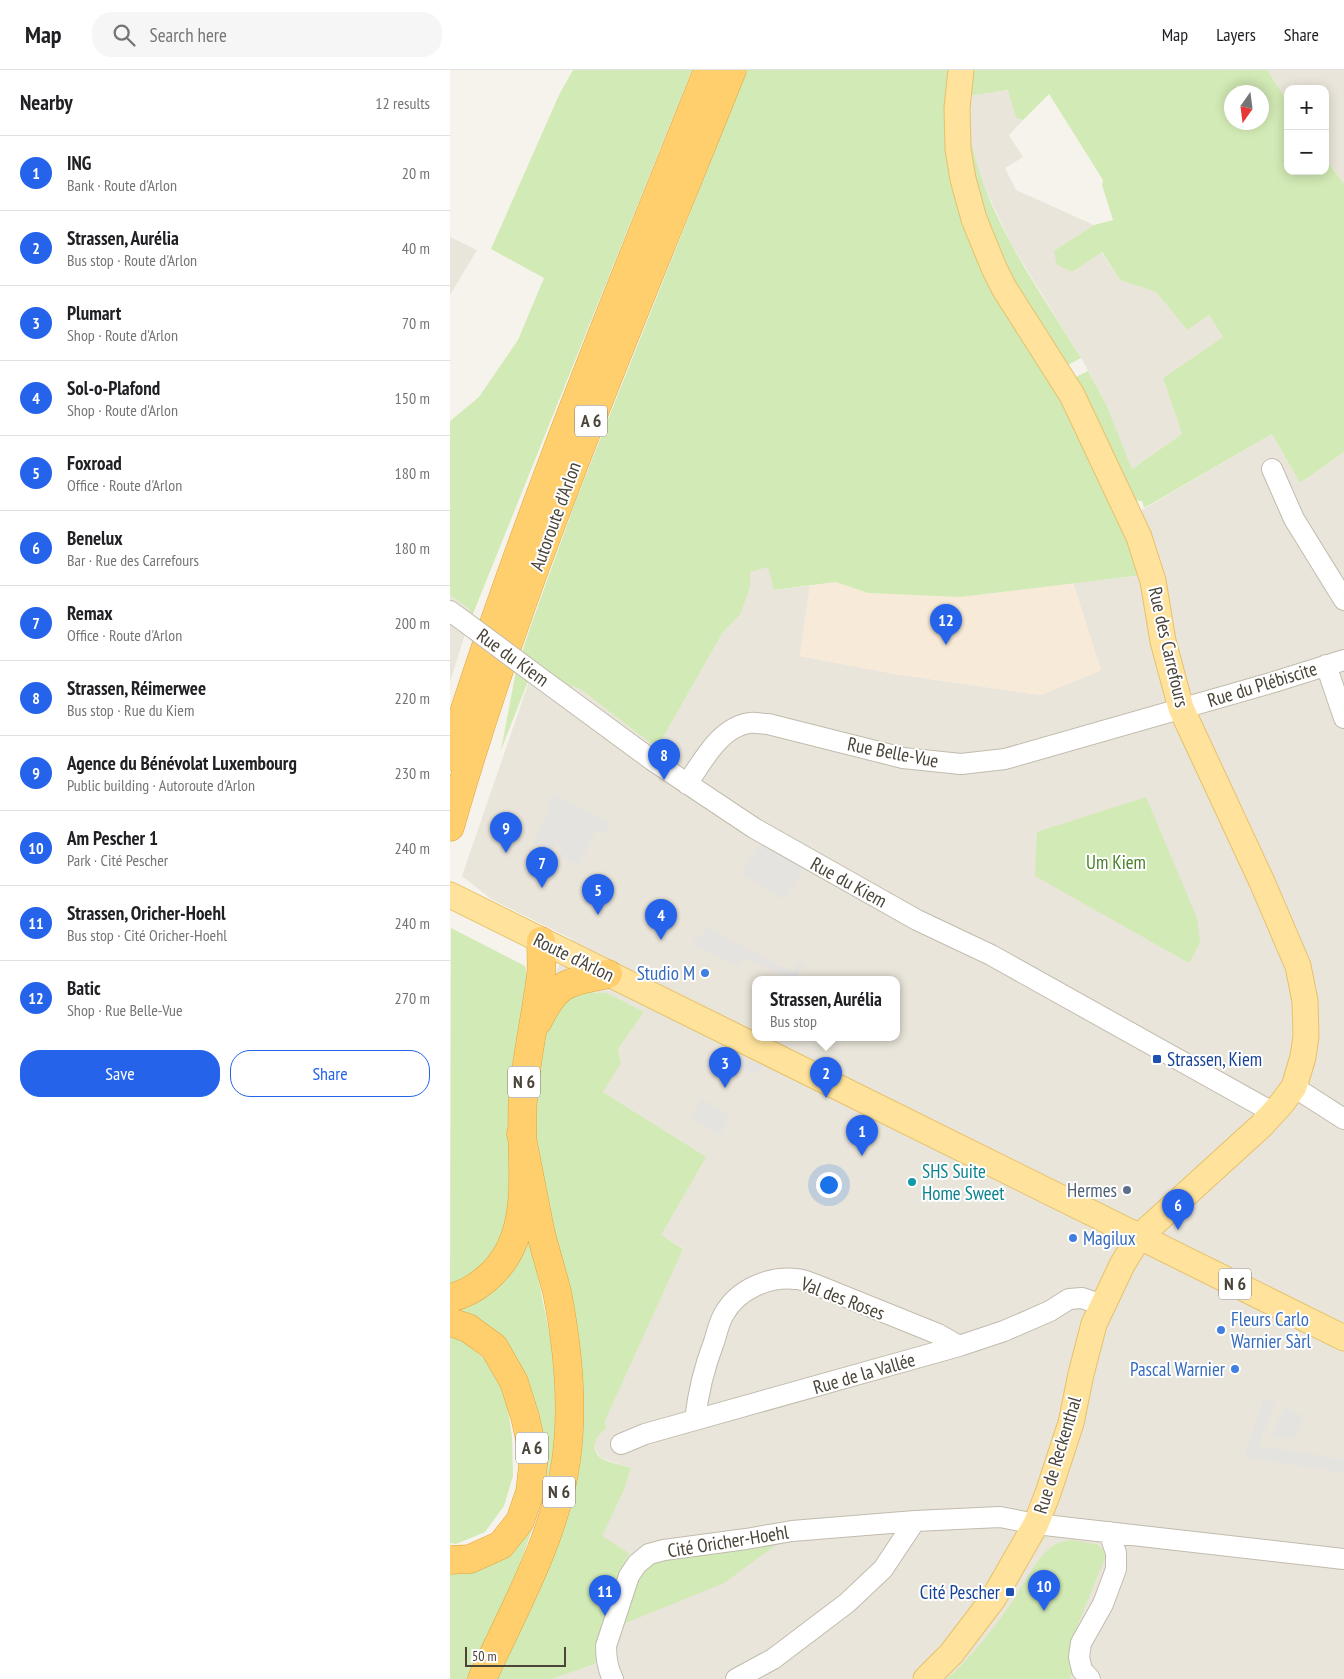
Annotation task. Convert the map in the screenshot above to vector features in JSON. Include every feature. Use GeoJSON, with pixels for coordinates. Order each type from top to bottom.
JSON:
{"type":"FeatureCollection","features":[{"type":"Feature","properties":{"kind":"highway","name":"Autoroute d'Arlon"},"geometry":{"type":"LineString","coordinates":[[450,756],[480,662],[537,502],[708,70]]}},
{"type":"Feature","properties":{"kind":"highway","name":"Autoroute d'Arlon"},"geometry":{"type":"LineString","coordinates":[[450,827],[493,687],[561,497],[732,70]]}},
{"type":"Feature","properties":{"kind":"highway","name":"N 6"},"geometry":{"type":"LineString","coordinates":[[450,1298],[459,1296],[480,1285],[497,1269],[509,1250],[517,1228],[522,1191],[521,1134],[526,1062],[533,1031],[541,973],[541,941]]}},
{"type":"Feature","properties":{"kind":"highway","name":"N 6"},"geometry":{"type":"LineString","coordinates":[[533,1031],[547,1002],[561,987],[572,981],[608,974]]}},
{"type":"Feature","properties":{"kind":"highway","name":"N 6"},"geometry":{"type":"LineString","coordinates":[[482,1679],[537,1560],[554,1512],[566,1462],[571,1414],[568,1362],[556,1292],[541,1234],[521,1134]]}},
{"type":"Feature","properties":{"kind":"highway","name":"A 6"},"geometry":{"type":"LineString","coordinates":[[450,1322],[468,1328],[494,1347],[514,1382],[534,1456],[530,1492],[520,1521],[501,1545],[470,1559],[450,1560]]}},
{"type":"Feature","properties":{"kind":"main road","name":"Rue des Carrefours"},"geometry":{"type":"LineString","coordinates":[[962,70],[957,108],[958,148],[968,202],[974,219],[1004,288],[1072,394],[1139,537],[1154,581],[1163,641],[1181,708],[1262,882],[1298,966],[1305,1001],[1306,1036],[1303,1057],[1294,1087],[1274,1113],[1139,1237]]}},
{"type":"Feature","properties":{"kind":"main road","name":"Route d'Arlon"},"geometry":{"type":"LineString","coordinates":[[454,897],[1344,1338]]}},
{"type":"Feature","properties":{"kind":"main road","name":"Rue de Reckenthal"},"geometry":{"type":"LineString","coordinates":[[926,1679],[951,1654],[992,1599],[1036,1524],[1071,1424],[1094,1324],[1122,1265],[1139,1237]]}},
{"type":"Feature","properties":{"kind":"street"},"geometry":{"type":"LineString","coordinates":[[1272,469],[1294,519],[1344,600]]}},
{"type":"Feature","properties":{"kind":"street","name":"Rue du Kiem"},"geometry":{"type":"LineString","coordinates":[[458,616],[652,760],[754,828],[917,920],[991,955],[1274,1113]]}},
{"type":"Feature","properties":{"kind":"street","name":"Rue du Plébiscite"},"geometry":{"type":"LineString","coordinates":[[1181,708],[1274,682],[1335,662]]}},
{"type":"Feature","properties":{"kind":"street"},"geometry":{"type":"LineString","coordinates":[[1335,662],[1344,718]]}},
{"type":"Feature","properties":{"kind":"street","name":"Rue Belle-Vue"},"geometry":{"type":"LineString","coordinates":[[687,784],[718,742],[732,728],[750,722],[768,724],[903,758],[961,764],[1005,759],[1181,708]]}},
{"type":"Feature","properties":{"kind":"street"},"geometry":{"type":"LineString","coordinates":[[1294,1087],[1344,1119]]}},
{"type":"Feature","properties":{"kind":"street","name":"Val des Roses"},"geometry":{"type":"LineString","coordinates":[[695,1420],[698,1391],[724,1314],[746,1290],[763,1282],[778,1278],[797,1279],[814,1284],[938,1334],[959,1346]]}},
{"type":"Feature","properties":{"kind":"street","name":"Rue de la Vallée"},"geometry":{"type":"LineString","coordinates":[[622,1444],[645,1434],[959,1346],[1004,1331],[1069,1299],[1082,1298],[1102,1304]]}},
{"type":"Feature","properties":{"kind":"street","name":"Cité Oricher-Hoehl"},"geometry":{"type":"LineString","coordinates":[[613,1679],[607,1664],[606,1646],[629,1576],[637,1564],[649,1554],[792,1530],[1000,1517],[1036,1524]]}},
{"type":"Feature","properties":{"kind":"street"},"geometry":{"type":"LineString","coordinates":[[736,1679],[773,1660],[847,1603],[883,1569],[915,1521]]}},
{"type":"Feature","properties":{"kind":"street"},"geometry":{"type":"LineString","coordinates":[[1036,1524],[1344,1559]]}},
{"type":"Feature","properties":{"kind":"street"},"geometry":{"type":"LineString","coordinates":[[1090,1679],[1082,1670],[1079,1657],[1081,1643],[1103,1604],[1116,1569],[1116,1553],[1109,1532]]}},
{"type":"Feature","properties":{"kind":"shaded area"},"geometry":{"type":"Polygon","coordinates":[[[1267,70],[1344,70],[1344,184],[1329,163],[1329,85],[1284,85],[1284,96],[1267,70]]]}},
{"type":"Feature","properties":{"kind":"shaded area"},"geometry":{"type":"Polygon","coordinates":[[[1009,90],[1016,118],[1023,120],[1009,135],[1023,157],[1005,168],[1016,190],[1094,225],[1055,251],[1072,272],[1101,252],[1120,280],[1156,292],[1187,330],[1209,315],[1223,337],[1163,378],[1182,434],[1132,469],[1107,406],[1084,363],[1010,242],[979,175],[971,146],[968,123],[969,96],[1009,90]]]}},
{"type":"Feature","properties":{"kind":"shaded area"},"geometry":{"type":"Polygon","coordinates":[[[450,237],[477,250],[450,295],[450,237]]]}},
{"type":"Feature","properties":{"kind":"shaded area"},"geometry":{"type":"Polygon","coordinates":[[[1272,434],[1300,483],[1344,452],[1344,1679],[552,1679],[595,1664],[610,1603],[629,1553],[601,1536],[624,1490],[631,1468],[601,1458],[596,1451],[594,1442],[598,1434],[606,1429],[605,1421],[683,1248],[660,1235],[705,1157],[603,1092],[621,1063],[618,1049],[644,1012],[597,992],[585,992],[553,978],[572,939],[491,899],[462,876],[536,661],[571,688],[573,686],[580,689],[657,748],[723,632],[740,615],[750,588],[750,572],[768,566],[775,590],[810,586],[800,656],[895,674],[1041,695],[1101,670],[1073,583],[1138,576],[1130,517],[1272,434]]]}},
{"type":"Feature","properties":{"kind":"shaded area"},"geometry":{"type":"Polygon","coordinates":[[[836,582],[868,593],[960,597],[1073,583],[1101,670],[1041,695],[895,674],[800,656],[810,586],[836,582]]]}},
{"type":"Feature","properties":{"kind":"shaded area"},"geometry":{"type":"Polygon","coordinates":[[[450,595],[469,609],[466,631],[450,682],[450,595]]]}},
{"type":"Feature","properties":{"kind":"shaded area"},"geometry":{"type":"Polygon","coordinates":[[[552,794],[611,823],[606,834],[597,830],[579,866],[559,856],[563,847],[556,844],[552,852],[533,843],[550,808],[546,806],[552,794]]]}},
{"type":"Feature","properties":{"kind":"shaded area"},"geometry":{"type":"Polygon","coordinates":[[[761,841],[804,868],[785,900],[741,874],[761,841]]]}},
{"type":"Feature","properties":{"kind":"shaded area"},"geometry":{"type":"Polygon","coordinates":[[[706,927],[792,972],[800,961],[805,964],[797,976],[782,976],[743,957],[738,966],[692,944],[697,934],[701,937],[706,927]]]}},
{"type":"Feature","properties":{"kind":"shaded area"},"geometry":{"type":"Polygon","coordinates":[[[733,1052],[763,1067],[753,1075],[723,1060],[733,1052]]]}},
{"type":"Feature","properties":{"kind":"shaded area"},"geometry":{"type":"Polygon","coordinates":[[[702,1099],[731,1117],[720,1135],[691,1117],[702,1099]]]}},
{"type":"Feature","properties":{"kind":"shaded area"},"geometry":{"type":"Polygon","coordinates":[[[1264,1398],[1275,1404],[1258,1446],[1344,1459],[1344,1473],[1244,1457],[1264,1398]]]}},
{"type":"Feature","properties":{"kind":"shaded area"},"geometry":{"type":"Polygon","coordinates":[[[1285,1407],[1304,1416],[1294,1439],[1271,1437],[1285,1407]]]}},
{"type":"Feature","properties":{"kind":"green space"},"geometry":{"type":"Polygon","coordinates":[[[573,70],[692,70],[466,631],[469,609],[450,595],[450,421],[479,397],[518,340],[544,278],[491,249],[559,95],[573,70]]]}},
{"type":"Feature","properties":{"kind":"green space"},"geometry":{"type":"Polygon","coordinates":[[[747,70],[953,70],[950,148],[1060,386],[1143,575],[960,597],[868,593],[836,582],[774,590],[768,567],[750,572],[750,588],[740,615],[723,632],[657,748],[580,689],[573,686],[571,689],[536,661],[501,750],[516,671],[576,500],[747,70]]]}},
{"type":"Feature","properties":{"kind":"green space"},"geometry":{"type":"Polygon","coordinates":[[[973,70],[1267,70],[1284,96],[1284,175],[1329,175],[1329,163],[1344,184],[1344,452],[1300,483],[1272,434],[1144,508],[1142,501],[1131,500],[1074,378],[1088,371],[1107,406],[1132,469],[1182,434],[1163,378],[1223,337],[1209,315],[1187,330],[1156,292],[1120,280],[1102,252],[1072,272],[1057,265],[1054,251],[1094,225],[1113,220],[1102,185],[1103,180],[1049,94],[1023,120],[1016,118],[1008,90],[969,96],[973,70]]]}},
{"type":"Feature","properties":{"kind":"green space"},"geometry":{"type":"Polygon","coordinates":[[[968,123],[974,155],[997,216],[1029,274],[1081,358],[1066,366],[1021,301],[988,238],[968,164],[968,123]]]}},
{"type":"Feature","properties":{"kind":"green space","name":"Um Kiem"},"geometry":{"type":"Polygon","coordinates":[[[1146,797],[1197,918],[1200,943],[1189,963],[1035,876],[1037,832],[1146,797]]]}},
{"type":"Feature","properties":{"kind":"green space"},"geometry":{"type":"Polygon","coordinates":[[[451,928],[525,966],[528,980],[520,1018],[523,1020],[515,1191],[504,1247],[450,1292],[451,928]]]}},
{"type":"Feature","properties":{"kind":"green space"},"geometry":{"type":"Polygon","coordinates":[[[585,992],[607,993],[644,1012],[618,1049],[621,1063],[603,1092],[706,1157],[661,1235],[683,1249],[605,1421],[606,1429],[595,1442],[595,1451],[601,1458],[631,1468],[624,1490],[602,1536],[629,1553],[610,1603],[595,1664],[552,1679],[494,1679],[577,1463],[532,1132],[543,1035],[565,998],[585,992]]]}},
{"type":"Feature","properties":{"kind":"green space"},"geometry":{"type":"Polygon","coordinates":[[[530,1237],[555,1362],[560,1414],[548,1482],[506,1606],[471,1679],[450,1679],[450,1567],[506,1550],[541,1425],[521,1366],[497,1336],[450,1309],[530,1237]]]}},
{"type":"Feature","properties":{"kind":"green space"},"geometry":{"type":"Polygon","coordinates":[[[450,1334],[456,1336],[487,1361],[503,1381],[512,1436],[513,1476],[504,1506],[485,1532],[456,1544],[450,1543],[450,1334]]]}},
{"type":"Feature","properties":{"kind":"green space"},"geometry":{"type":"Polygon","coordinates":[[[1071,1540],[1097,1544],[1103,1549],[1105,1558],[1070,1644],[1069,1663],[1073,1672],[1069,1679],[947,1679],[990,1633],[1044,1554],[1054,1545],[1071,1540]]]}},
{"type":"Feature","properties":{"kind":"green space"},"geometry":{"type":"Polygon","coordinates":[[[776,1545],[724,1583],[621,1625],[635,1585],[646,1569],[654,1563],[665,1558],[776,1545]]]}},
{"type":"Feature","properties":{"kind":"place","name":"Batic"},"geometry":{"type":"Point","coordinates":[946,645]}},
{"type":"Feature","properties":{"kind":"place","name":"Strassen, Réimerwee"},"geometry":{"type":"Point","coordinates":[664,780]}},
{"type":"Feature","properties":{"kind":"place","name":"Agence du Bénévolat Luxembourg"},"geometry":{"type":"Point","coordinates":[506,853]}},
{"type":"Feature","properties":{"kind":"place","name":"Remax"},"geometry":{"type":"Point","coordinates":[542,888]}},
{"type":"Feature","properties":{"kind":"place","name":"Foxroad"},"geometry":{"type":"Point","coordinates":[598,915]}},
{"type":"Feature","properties":{"kind":"place","name":"Sol-o-Plafond"},"geometry":{"type":"Point","coordinates":[661,940]}},
{"type":"Feature","properties":{"kind":"place","name":"Studio M"},"geometry":{"type":"Point","coordinates":[705,973]}},
{"type":"Feature","properties":{"kind":"place","name":"Strassen, Kiem"},"geometry":{"type":"Point","coordinates":[1157,1059]}},
{"type":"Feature","properties":{"kind":"place","name":"Plumart"},"geometry":{"type":"Point","coordinates":[725,1088]}},
{"type":"Feature","properties":{"kind":"place","name":"Strassen, Aurélia"},"geometry":{"type":"Point","coordinates":[826,1098]}},
{"type":"Feature","properties":{"kind":"place","name":"ING"},"geometry":{"type":"Point","coordinates":[862,1156]}},
{"type":"Feature","properties":{"kind":"place","name":"SHS Suite Home Sweet"},"geometry":{"type":"Point","coordinates":[912,1182]}},
{"type":"Feature","properties":{"kind":"place","name":"Hermes"},"geometry":{"type":"Point","coordinates":[1127,1190]}},
{"type":"Feature","properties":{"kind":"place","name":"Benelux"},"geometry":{"type":"Point","coordinates":[1178,1230]}},
{"type":"Feature","properties":{"kind":"place","name":"Magilux"},"geometry":{"type":"Point","coordinates":[1073,1238]}},
{"type":"Feature","properties":{"kind":"place","name":"Fleurs Carlo Warnier Sàrl"},"geometry":{"type":"Point","coordinates":[1221,1330]}},
{"type":"Feature","properties":{"kind":"place","name":"Pascal Warnier"},"geometry":{"type":"Point","coordinates":[1235,1369]}},
{"type":"Feature","properties":{"kind":"place","name":"Cité Pescher"},"geometry":{"type":"Point","coordinates":[1010,1592]}},
{"type":"Feature","properties":{"kind":"place","name":"Am Pescher 1"},"geometry":{"type":"Point","coordinates":[1044,1611]}},
{"type":"Feature","properties":{"kind":"place","name":"Strassen, Oricher-Hoehl"},"geometry":{"type":"Point","coordinates":[605,1616]}}]}
